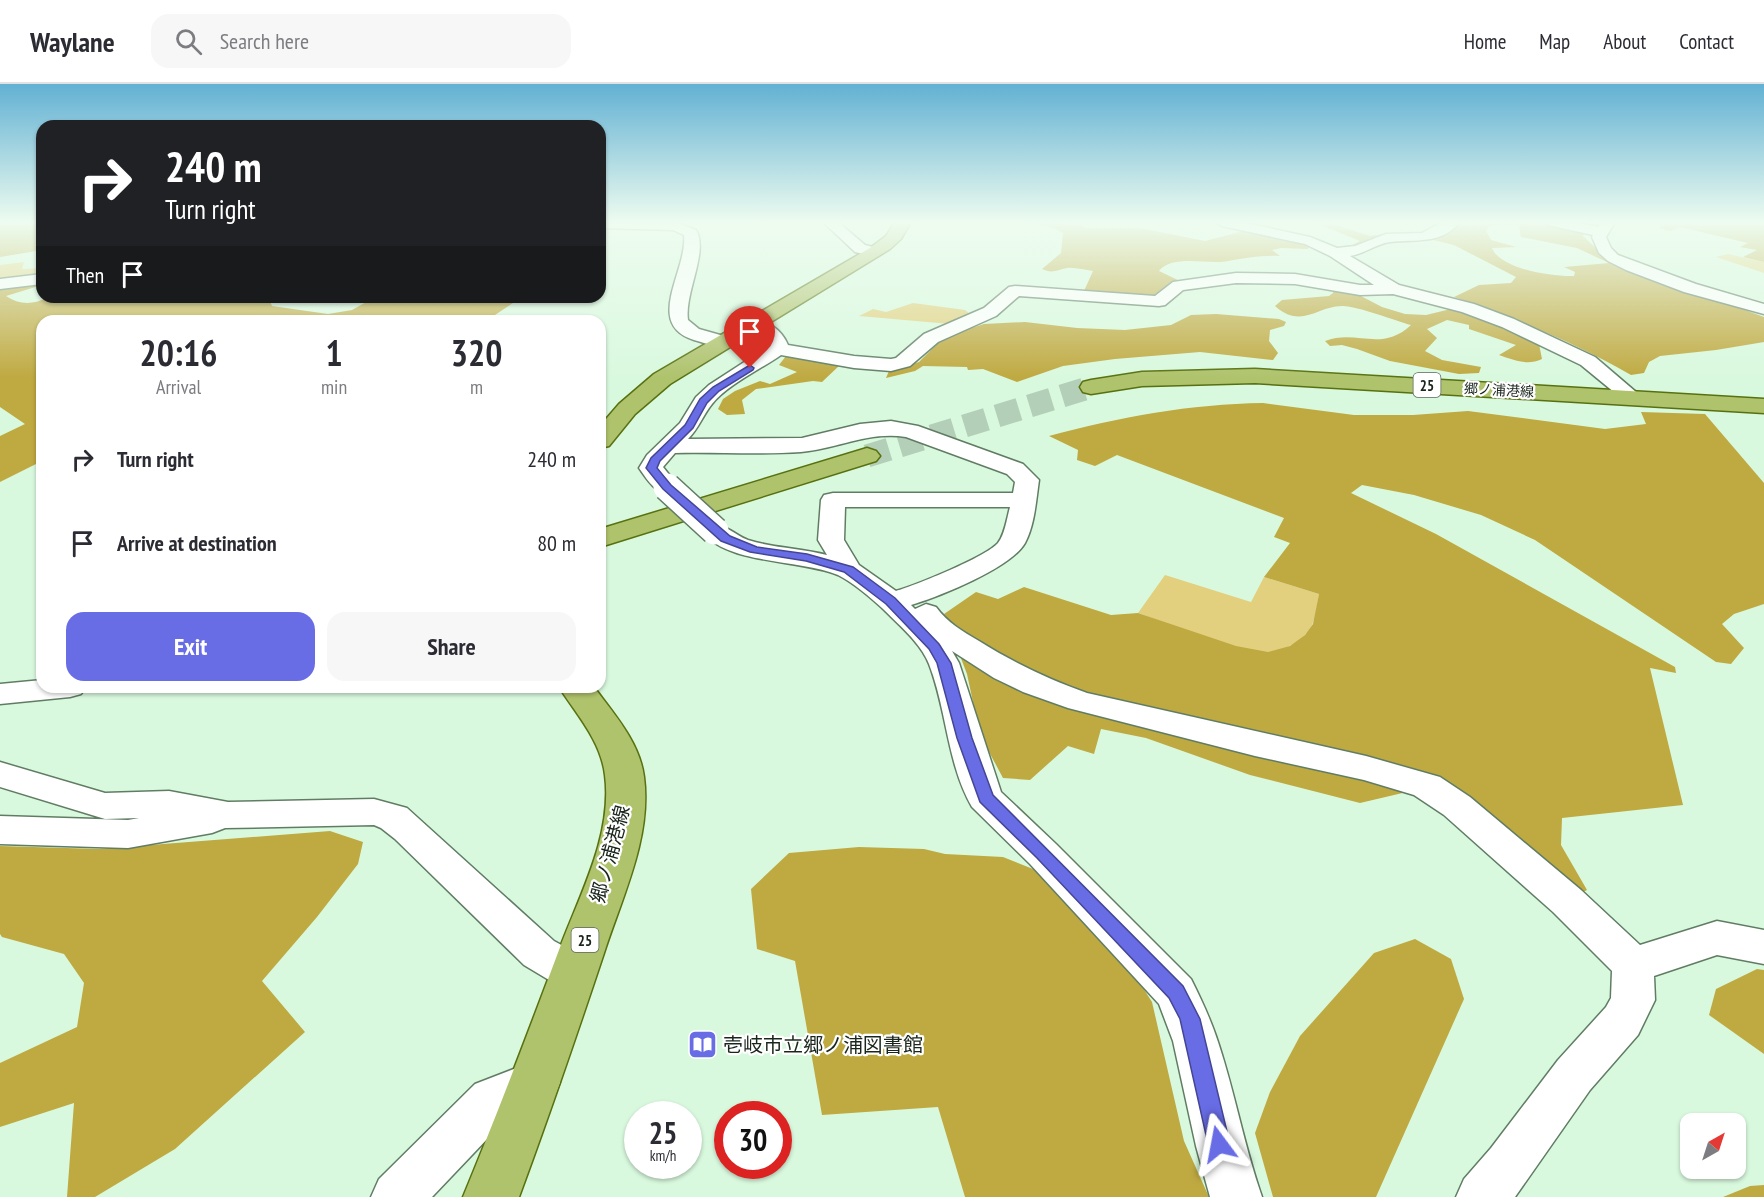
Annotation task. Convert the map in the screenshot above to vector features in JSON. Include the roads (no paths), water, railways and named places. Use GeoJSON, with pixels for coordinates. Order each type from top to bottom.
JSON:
{"type":"FeatureCollection","features":[{"type":"Feature","properties":{"kind":"main road"},"geometry":{"type":"LineString","coordinates":[[606,434],[643,393],[839,274]]}},
{"type":"Feature","properties":{"kind":"main road","name":"郷ノ浦港線"},"geometry":{"type":"LineString","coordinates":[[1091,387],[1153,379],[1255,376],[1764,406]]}},
{"type":"Feature","properties":{"kind":"main road"},"geometry":{"type":"LineString","coordinates":[[606,536],[867,456]]}},
{"type":"Feature","properties":{"kind":"main road","name":"郷ノ浦港線"},"geometry":{"type":"LineString","coordinates":[[491,1197],[537,1082],[608,876],[625,814],[626,779],[622,756],[580,693]]}},
{"type":"Feature","properties":{"kind":"street"},"geometry":{"type":"LineString","coordinates":[[686,274],[677,308],[679,322],[684,328],[724,342]]}},
{"type":"Feature","properties":{"kind":"street"},"geometry":{"type":"LineString","coordinates":[[1369,274],[1393,289]]}},
{"type":"Feature","properties":{"kind":"street"},"geometry":{"type":"LineString","coordinates":[[1651,274],[1690,288],[1764,309]]}},
{"type":"Feature","properties":{"kind":"street"},"geometry":{"type":"LineString","coordinates":[[777,349],[854,362],[891,365],[903,362],[941,333],[990,312],[1015,291],[1159,301],[1179,286],[1217,280],[1262,277],[1311,281],[1360,290],[1393,289],[1468,308],[1508,323],[1588,361],[1633,398]]}},
{"type":"Feature","properties":{"kind":"street"},"geometry":{"type":"LineString","coordinates":[[0,284],[36,280]]}},
{"type":"Feature","properties":{"kind":"street"},"geometry":{"type":"LineString","coordinates":[[754,325],[773,333],[779,344],[777,349],[716,389],[703,401],[689,426],[655,460],[651,468],[667,487],[715,531],[740,546],[807,558],[849,570],[903,599],[935,627],[964,647],[1034,685],[1090,704],[1255,744],[1357,765],[1427,786],[1457,806],[1559,893],[1633,965],[1633,1000],[1622,1021],[1574,1075],[1509,1166],[1482,1197]]}},
{"type":"Feature","properties":{"kind":"street"},"geometry":{"type":"LineString","coordinates":[[671,446],[802,445],[876,428],[910,431],[1015,469],[1027,480],[1025,500],[1010,546],[981,565],[903,599]]}},
{"type":"Feature","properties":{"kind":"street"},"geometry":{"type":"LineString","coordinates":[[849,570],[831,540],[833,500],[1025,500]]}},
{"type":"Feature","properties":{"kind":"street"},"geometry":{"type":"LineString","coordinates":[[903,599],[944,663],[985,798],[1043,854],[1176,992],[1190,1019],[1224,1165],[1236,1197]]}},
{"type":"Feature","properties":{"kind":"street"},"geometry":{"type":"LineString","coordinates":[[0,694],[36,690]]}},
{"type":"Feature","properties":{"kind":"street"},"geometry":{"type":"LineString","coordinates":[[0,774],[43,789],[105,806],[169,804],[228,815]]}},
{"type":"Feature","properties":{"kind":"street"},"geometry":{"type":"LineString","coordinates":[[0,830],[128,834],[228,815],[374,812],[394,818],[408,829],[539,953],[574,973]]}},
{"type":"Feature","properties":{"kind":"street"},"geometry":{"type":"LineString","coordinates":[[1633,965],[1717,938],[1764,947]]}},
{"type":"Feature","properties":{"kind":"street"},"geometry":{"type":"LineString","coordinates":[[397,1197],[492,1101],[537,1082]]}},
{"type":"Feature","properties":{"kind":"tunnel"},"geometry":{"type":"LineString","coordinates":[[867,456],[1091,387]]}},
{"type":"Feature","properties":{"kind":"place","name":"壱岐市立郷ノ浦図書館"},"geometry":{"type":"Point","coordinates":[702,1045]}}]}
